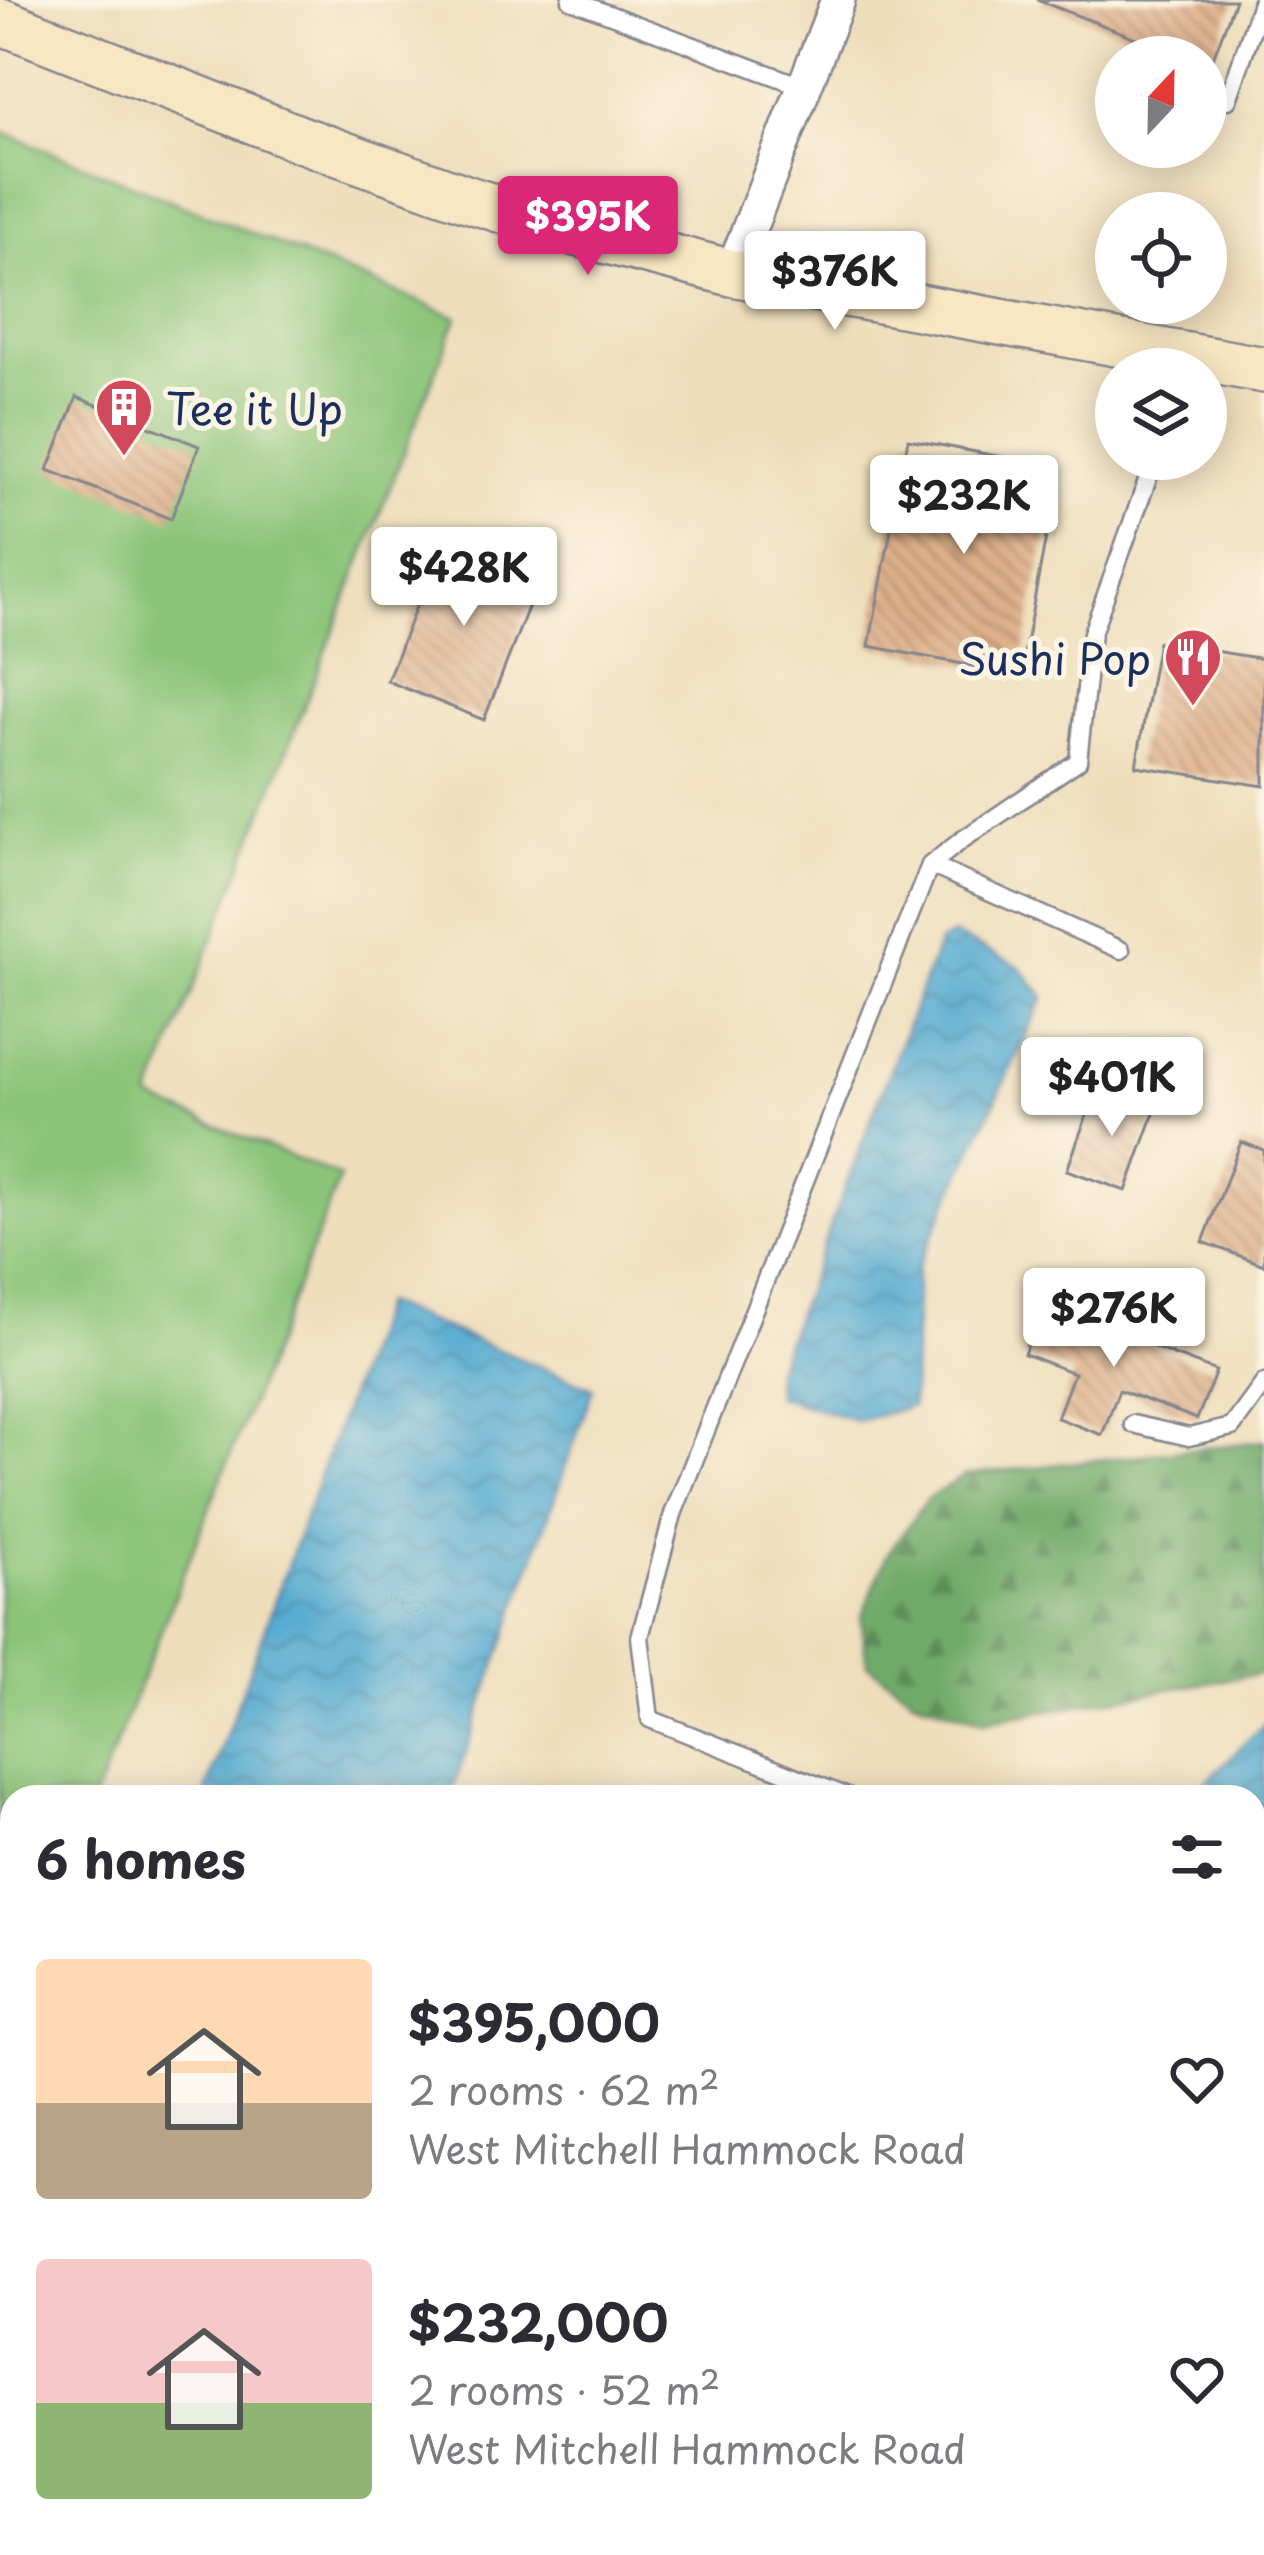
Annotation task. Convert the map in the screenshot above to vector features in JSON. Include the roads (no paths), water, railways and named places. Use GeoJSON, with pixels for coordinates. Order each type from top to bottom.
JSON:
{"type":"FeatureCollection","features":[{"type":"Feature","properties":{"kind":"main road"},"geometry":{"type":"LineString","coordinates":[[0,21],[303,140],[565,230],[732,273],[1106,348]]}},
{"type":"Feature","properties":{"kind":"main road"},"geometry":{"type":"LineString","coordinates":[[1227,366],[1264,370]]}},
{"type":"Feature","properties":{"kind":"street"},"geometry":{"type":"LineString","coordinates":[[732,273],[838,0]]}},
{"type":"Feature","properties":{"kind":"lane"},"geometry":{"type":"LineString","coordinates":[[571,0],[804,87]]}},
{"type":"Feature","properties":{"kind":"lane"},"geometry":{"type":"LineString","coordinates":[[1228,100],[1262,0]]}},
{"type":"Feature","properties":{"kind":"lane"},"geometry":{"type":"LineString","coordinates":[[818,1785],[650,1719],[640,1637],[674,1514],[930,865],[1078,761],[1092,633],[1147,480]]}},
{"type":"Feature","properties":{"kind":"lane"},"geometry":{"type":"LineString","coordinates":[[930,865],[1121,950]]}},
{"type":"Feature","properties":{"kind":"lane"},"geometry":{"type":"LineString","coordinates":[[1133,1424],[1189,1437],[1232,1427],[1264,1383]]}},
{"type":"Feature","properties":{"kind":"water"},"geometry":{"type":"Polygon","coordinates":[[[954,935],[1020,967],[1044,997],[917,1268],[912,1406],[858,1421],[776,1396],[775,1371],[939,942],[954,935]]]}},
{"type":"Feature","properties":{"kind":"water"},"geometry":{"type":"Polygon","coordinates":[[[382,1303],[593,1388],[454,1785],[208,1785],[382,1303]]]}},
{"type":"Feature","properties":{"kind":"water"},"geometry":{"type":"Polygon","coordinates":[[[1264,1724],[1264,1785],[1203,1785],[1264,1724]]]}},
{"type":"Feature","properties":{"kind":"place","name":"Tee it Up"},"geometry":{"type":"Point","coordinates":[124,458]}},
{"type":"Feature","properties":{"kind":"place","name":"Sushi Pop"},"geometry":{"type":"Point","coordinates":[1193,708]}}]}
